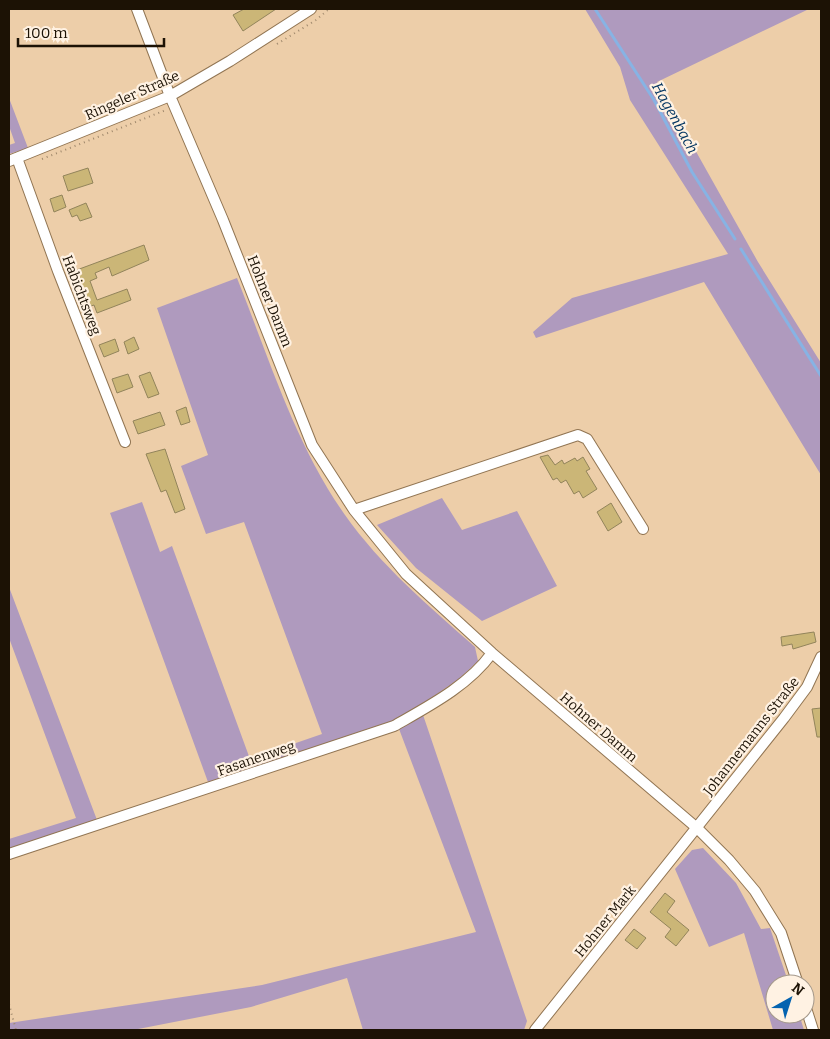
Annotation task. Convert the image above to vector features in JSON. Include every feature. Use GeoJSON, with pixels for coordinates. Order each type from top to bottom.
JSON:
{"type":"FeatureCollection","features":[{"type":"Feature","properties":{"kind":"street","name":"Hohner Damm"},"geometry":{"type":"LineString","coordinates":[[137,9],[170,96],[223,220],[312,446],[354,510],[406,574],[492,653],[696,828],[729,860],[755,891],[781,933],[795,974]]}},
{"type":"Feature","properties":{"kind":"street","name":"Ringeler Straße"},"geometry":{"type":"LineString","coordinates":[[13,160],[170,96],[311,9]]}},
{"type":"Feature","properties":{"kind":"street","name":"Habichtsweg"},"geometry":{"type":"LineString","coordinates":[[13,160],[125,442]]}},
{"type":"Feature","properties":{"kind":"street"},"geometry":{"type":"LineString","coordinates":[[354,510],[578,435],[587,439],[592,446],[644,529]]}},
{"type":"Feature","properties":{"kind":"street","name":"Fasanenweg"},"geometry":{"type":"LineString","coordinates":[[9,854],[394,726],[446,696],[466,680],[492,653]]}},
{"type":"Feature","properties":{"kind":"street","name":"Johannemanns Straße"},"geometry":{"type":"LineString","coordinates":[[696,828],[808,687],[821,657]]}},
{"type":"Feature","properties":{"kind":"street","name":"Hohner Mark"},"geometry":{"type":"LineString","coordinates":[[535,1030],[696,828]]}},
{"type":"Feature","properties":{"kind":"path"},"geometry":{"type":"LineString","coordinates":[[9,1004],[16,1030]]}},
{"type":"Feature","properties":{"kind":"shaded area"},"geometry":{"type":"Polygon","coordinates":[[[585,9],[809,9],[657,82],[758,262],[821,363],[821,475],[704,282],[536,338],[533,332],[572,298],[728,254],[630,100],[620,67],[585,9]]]}},
{"type":"Feature","properties":{"kind":"shaded area"},"geometry":{"type":"Polygon","coordinates":[[[9,98],[28,148],[9,154],[9,145],[15,143],[9,126],[9,98]]]}},
{"type":"Feature","properties":{"kind":"shaded area"},"geometry":{"type":"Polygon","coordinates":[[[237,278],[284,400],[327,488],[359,534],[374,551],[406,585],[475,647],[478,661],[460,678],[420,706],[527,1021],[524,1030],[363,1030],[347,978],[251,1007],[133,1030],[9,1030],[9,1023],[262,985],[476,932],[396,721],[208,782],[110,513],[142,502],[160,552],[172,546],[250,759],[322,734],[244,522],[206,534],[181,466],[208,455],[157,308],[237,278]]]}},
{"type":"Feature","properties":{"kind":"shaded area"},"geometry":{"type":"Polygon","coordinates":[[[442,498],[462,530],[517,511],[557,586],[482,621],[416,568],[377,525],[442,498]]]}},
{"type":"Feature","properties":{"kind":"shaded area"},"geometry":{"type":"Polygon","coordinates":[[[9,587],[97,820],[95,830],[9,859],[9,839],[76,818],[9,638],[9,587]]]}},
{"type":"Feature","properties":{"kind":"shaded area"},"geometry":{"type":"Polygon","coordinates":[[[703,848],[736,883],[761,929],[770,928],[786,974],[765,974],[765,1003],[744,933],[709,947],[675,869],[692,850],[703,848]]]}},
{"type":"Feature","properties":{"kind":"shaded area"},"geometry":{"type":"Polygon","coordinates":[[[771,1024],[802,1024],[804,1030],[773,1030],[771,1024]]]}},
{"type":"Feature","properties":{"kind":"building"},"geometry":{"type":"Polygon","coordinates":[[[244,9],[276,9],[243,31],[233,15],[244,9]]]}},
{"type":"Feature","properties":{"kind":"building"},"geometry":{"type":"Polygon","coordinates":[[[88,168],[93,183],[68,191],[63,176],[88,168]]]}},
{"type":"Feature","properties":{"kind":"building"},"geometry":{"type":"Polygon","coordinates":[[[62,195],[66,207],[54,212],[50,199],[62,195]]]}},
{"type":"Feature","properties":{"kind":"building"},"geometry":{"type":"Polygon","coordinates":[[[86,203],[92,217],[80,221],[77,215],[72,217],[69,210],[86,203]]]}},
{"type":"Feature","properties":{"kind":"building"},"geometry":{"type":"Polygon","coordinates":[[[144,245],[149,260],[112,276],[109,267],[95,273],[97,278],[90,281],[97,300],[127,289],[131,300],[97,313],[94,305],[85,308],[81,298],[84,297],[74,271],[144,245]]]}},
{"type":"Feature","properties":{"kind":"building"},"geometry":{"type":"Polygon","coordinates":[[[134,337],[139,349],[128,354],[124,342],[134,337]]]}},
{"type":"Feature","properties":{"kind":"building"},"geometry":{"type":"Polygon","coordinates":[[[115,339],[119,351],[104,357],[99,345],[115,339]]]}},
{"type":"Feature","properties":{"kind":"building"},"geometry":{"type":"Polygon","coordinates":[[[150,372],[159,394],[148,398],[139,376],[150,372]]]}},
{"type":"Feature","properties":{"kind":"building"},"geometry":{"type":"Polygon","coordinates":[[[128,374],[133,387],[117,393],[112,379],[128,374]]]}},
{"type":"Feature","properties":{"kind":"building"},"geometry":{"type":"Polygon","coordinates":[[[186,407],[190,422],[181,425],[176,411],[186,407]]]}},
{"type":"Feature","properties":{"kind":"building"},"geometry":{"type":"Polygon","coordinates":[[[160,412],[165,425],[138,434],[133,421],[160,412]]]}},
{"type":"Feature","properties":{"kind":"building"},"geometry":{"type":"Polygon","coordinates":[[[165,449],[185,509],[175,513],[166,490],[161,492],[146,454],[165,449]]]}},
{"type":"Feature","properties":{"kind":"building"},"geometry":{"type":"Polygon","coordinates":[[[548,455],[555,465],[562,460],[564,464],[575,458],[577,461],[583,457],[590,469],[586,471],[597,489],[583,498],[579,491],[574,494],[566,480],[561,483],[557,478],[553,480],[540,457],[548,455]]]}},
{"type":"Feature","properties":{"kind":"building"},"geometry":{"type":"Polygon","coordinates":[[[611,503],[622,522],[608,531],[597,512],[611,503]]]}},
{"type":"Feature","properties":{"kind":"building"},"geometry":{"type":"Polygon","coordinates":[[[814,632],[816,642],[793,649],[792,644],[782,646],[781,637],[814,632]]]}},
{"type":"Feature","properties":{"kind":"building"},"geometry":{"type":"Polygon","coordinates":[[[821,708],[821,737],[817,737],[812,709],[821,708]]]}},
{"type":"Feature","properties":{"kind":"building"},"geometry":{"type":"Polygon","coordinates":[[[665,893],[675,901],[667,912],[689,930],[676,946],[665,937],[671,929],[650,912],[665,893]]]}},
{"type":"Feature","properties":{"kind":"building"},"geometry":{"type":"Polygon","coordinates":[[[634,929],[646,938],[637,949],[625,940],[634,929]]]}},
{"type":"Feature","properties":{"kind":"waterway","name":"Hagenbach"},"geometry":{"type":"LineString","coordinates":[[595,9],[654,100],[692,172],[735,239]]}},
{"type":"Feature","properties":{"kind":"waterway","name":"Hagenbach"},"geometry":{"type":"LineString","coordinates":[[741,249],[821,376]]}}]}
